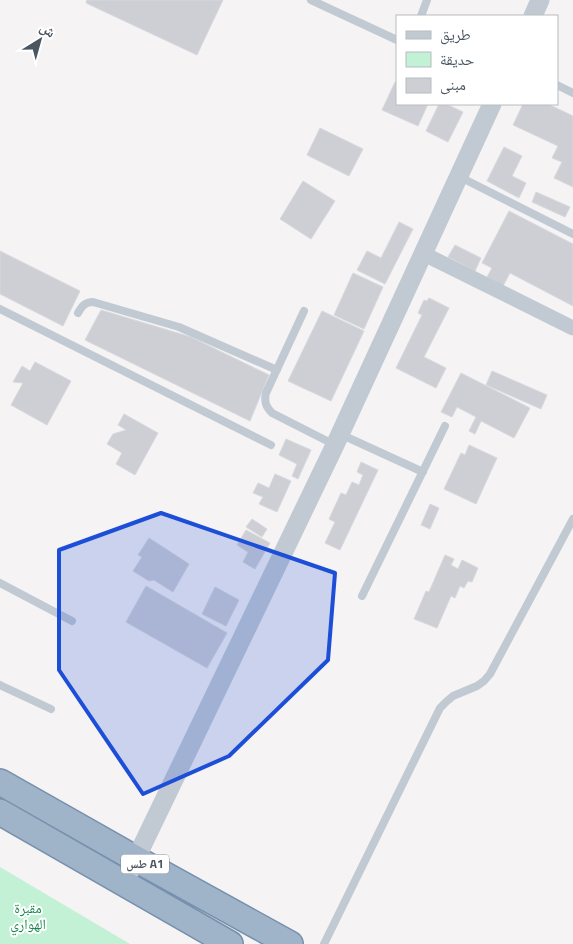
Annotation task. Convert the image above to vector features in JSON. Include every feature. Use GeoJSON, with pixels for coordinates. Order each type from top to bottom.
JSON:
{"type":"FeatureCollection","features":[{"type":"Feature","properties":{"kind":"highway","name":"طس A1"},"geometry":{"type":"LineString","coordinates":[[0,782],[290,944]]}},
{"type":"Feature","properties":{"kind":"highway","name":"طس A1"},"geometry":{"type":"LineString","coordinates":[[0,812],[230,944]]}},
{"type":"Feature","properties":{"kind":"street"},"geometry":{"type":"LineString","coordinates":[[532,15],[540,0]]}},
{"type":"Feature","properties":{"kind":"street"},"geometry":{"type":"LineString","coordinates":[[124,884],[337,439],[492,105]]}},
{"type":"Feature","properties":{"kind":"street"},"geometry":{"type":"LineString","coordinates":[[422,253],[573,328]]}},
{"type":"Feature","properties":{"kind":"lane"},"geometry":{"type":"LineString","coordinates":[[311,0],[396,40]]}},
{"type":"Feature","properties":{"kind":"lane"},"geometry":{"type":"LineString","coordinates":[[421,15],[426,0]]}},
{"type":"Feature","properties":{"kind":"lane"},"geometry":{"type":"LineString","coordinates":[[558,85],[573,93]]}},
{"type":"Feature","properties":{"kind":"lane"},"geometry":{"type":"LineString","coordinates":[[458,176],[573,234]]}},
{"type":"Feature","properties":{"kind":"lane"},"geometry":{"type":"LineString","coordinates":[[78,313],[85,303],[93,302],[167,323],[190,331],[277,370]]}},
{"type":"Feature","properties":{"kind":"lane"},"geometry":{"type":"LineString","coordinates":[[0,309],[271,444]]}},
{"type":"Feature","properties":{"kind":"lane"},"geometry":{"type":"LineString","coordinates":[[304,311],[266,394],[265,399],[268,409],[337,439],[423,472]]}},
{"type":"Feature","properties":{"kind":"lane"},"geometry":{"type":"LineString","coordinates":[[362,596],[445,426]]}},
{"type":"Feature","properties":{"kind":"lane"},"geometry":{"type":"LineString","coordinates":[[324,944],[440,708],[453,696],[477,686],[490,674],[573,519]]}},
{"type":"Feature","properties":{"kind":"lane"},"geometry":{"type":"LineString","coordinates":[[1,585],[72,621]]}},
{"type":"Feature","properties":{"kind":"lane"},"geometry":{"type":"LineString","coordinates":[[0,685],[51,709]]}},
{"type":"Feature","properties":{"kind":"highlighted area"},"geometry":{"type":"Polygon","coordinates":[[[161,513],[335,573],[328,660],[229,756],[143,794],[59,670],[59,550],[161,513]]]}},
{"type":"Feature","properties":{"kind":"green space","name":"مقبرة الهواري"},"geometry":{"type":"Polygon","coordinates":[[[0,867],[130,944],[0,944],[0,867]]]}},
{"type":"Feature","properties":{"kind":"building"},"geometry":{"type":"Polygon","coordinates":[[[87,0],[223,0],[197,55],[86,3],[87,0]]]}},
{"type":"Feature","properties":{"kind":"building"},"geometry":{"type":"Polygon","coordinates":[[[395,82],[396,105],[428,105],[418,126],[382,110],[395,82]]]}},
{"type":"Feature","properties":{"kind":"building"},"geometry":{"type":"Polygon","coordinates":[[[439,105],[448,105],[463,112],[448,142],[426,131],[439,105]]]}},
{"type":"Feature","properties":{"kind":"building"},"geometry":{"type":"Polygon","coordinates":[[[523,105],[550,105],[573,116],[573,187],[554,178],[562,162],[552,158],[558,146],[513,125],[523,105]]]}},
{"type":"Feature","properties":{"kind":"building"},"geometry":{"type":"Polygon","coordinates":[[[320,128],[363,149],[349,176],[307,155],[320,128]]]}},
{"type":"Feature","properties":{"kind":"building"},"geometry":{"type":"Polygon","coordinates":[[[504,147],[522,156],[512,176],[526,183],[519,198],[487,181],[504,147]]]}},
{"type":"Feature","properties":{"kind":"building"},"geometry":{"type":"Polygon","coordinates":[[[303,181],[335,201],[311,239],[280,219],[303,181]]]}},
{"type":"Feature","properties":{"kind":"building"},"geometry":{"type":"Polygon","coordinates":[[[536,192],[570,207],[565,217],[532,202],[536,192]]]}},
{"type":"Feature","properties":{"kind":"building"},"geometry":{"type":"Polygon","coordinates":[[[509,211],[573,244],[573,306],[510,273],[503,286],[487,277],[492,268],[482,263],[509,211]]]}},
{"type":"Feature","properties":{"kind":"building"},"geometry":{"type":"Polygon","coordinates":[[[399,222],[413,229],[385,284],[357,270],[367,251],[381,258],[399,222]]]}},
{"type":"Feature","properties":{"kind":"building"},"geometry":{"type":"Polygon","coordinates":[[[455,245],[481,258],[475,271],[448,257],[455,245]]]}},
{"type":"Feature","properties":{"kind":"building"},"geometry":{"type":"Polygon","coordinates":[[[0,251],[80,291],[63,326],[0,294],[0,251]]]}},
{"type":"Feature","properties":{"kind":"building"},"geometry":{"type":"Polygon","coordinates":[[[353,273],[383,287],[364,329],[334,315],[353,273]]]}},
{"type":"Feature","properties":{"kind":"building"},"geometry":{"type":"Polygon","coordinates":[[[429,298],[449,308],[424,357],[446,368],[436,388],[396,368],[422,315],[418,313],[424,300],[427,301],[429,298]]]}},
{"type":"Feature","properties":{"kind":"building"},"geometry":{"type":"Polygon","coordinates":[[[101,310],[191,337],[269,375],[250,421],[85,340],[101,310]]]}},
{"type":"Feature","properties":{"kind":"building"},"geometry":{"type":"Polygon","coordinates":[[[322,311],[364,331],[331,401],[288,381],[322,311]]]}},
{"type":"Feature","properties":{"kind":"building"},"geometry":{"type":"Polygon","coordinates":[[[35,362],[71,381],[47,425],[11,405],[23,383],[13,382],[22,366],[30,371],[35,362]]]}},
{"type":"Feature","properties":{"kind":"building"},"geometry":{"type":"Polygon","coordinates":[[[492,371],[547,395],[541,409],[486,385],[492,371]]]}},
{"type":"Feature","properties":{"kind":"building"},"geometry":{"type":"Polygon","coordinates":[[[461,373],[530,408],[514,438],[481,421],[475,434],[469,431],[476,417],[457,407],[452,417],[441,412],[461,373]]]}},
{"type":"Feature","properties":{"kind":"building"},"geometry":{"type":"Polygon","coordinates":[[[124,414],[158,433],[135,475],[116,464],[122,453],[107,444],[113,434],[126,430],[118,425],[124,414]]]}},
{"type":"Feature","properties":{"kind":"building"},"geometry":{"type":"Polygon","coordinates":[[[286,439],[311,450],[298,479],[292,476],[297,464],[279,455],[286,439]]]}},
{"type":"Feature","properties":{"kind":"building"},"geometry":{"type":"Polygon","coordinates":[[[469,445],[497,458],[476,504],[444,489],[461,453],[465,455],[469,445]]]}},
{"type":"Feature","properties":{"kind":"building"},"geometry":{"type":"Polygon","coordinates":[[[361,462],[378,470],[340,550],[325,543],[335,522],[329,519],[341,493],[346,495],[352,482],[359,485],[363,475],[357,472],[361,462]]]}},
{"type":"Feature","properties":{"kind":"building"},"geometry":{"type":"Polygon","coordinates":[[[275,474],[291,481],[277,512],[259,504],[263,497],[253,493],[258,483],[269,488],[275,474]]]}},
{"type":"Feature","properties":{"kind":"building"},"geometry":{"type":"Polygon","coordinates":[[[430,504],[439,508],[430,529],[421,525],[430,504]]]}},
{"type":"Feature","properties":{"kind":"building"},"geometry":{"type":"Polygon","coordinates":[[[252,519],[267,529],[262,537],[246,527],[252,519]]]}},
{"type":"Feature","properties":{"kind":"building"},"geometry":{"type":"Polygon","coordinates":[[[246,530],[270,543],[255,569],[243,562],[248,552],[237,545],[246,530]]]}},
{"type":"Feature","properties":{"kind":"building"},"geometry":{"type":"Polygon","coordinates":[[[149,538],[189,564],[173,592],[154,580],[149,581],[133,571],[142,557],[138,555],[149,538]]]}},
{"type":"Feature","properties":{"kind":"building"},"geometry":{"type":"Polygon","coordinates":[[[445,555],[454,559],[451,565],[458,569],[462,560],[478,568],[472,582],[468,581],[464,588],[460,586],[455,598],[451,596],[437,628],[414,619],[426,591],[429,592],[445,555]]]}},
{"type":"Feature","properties":{"kind":"building"},"geometry":{"type":"Polygon","coordinates":[[[146,586],[227,633],[207,668],[126,622],[146,586]]]}},
{"type":"Feature","properties":{"kind":"building"},"geometry":{"type":"Polygon","coordinates":[[[215,587],[239,600],[226,626],[202,614],[215,587]]]}}]}
